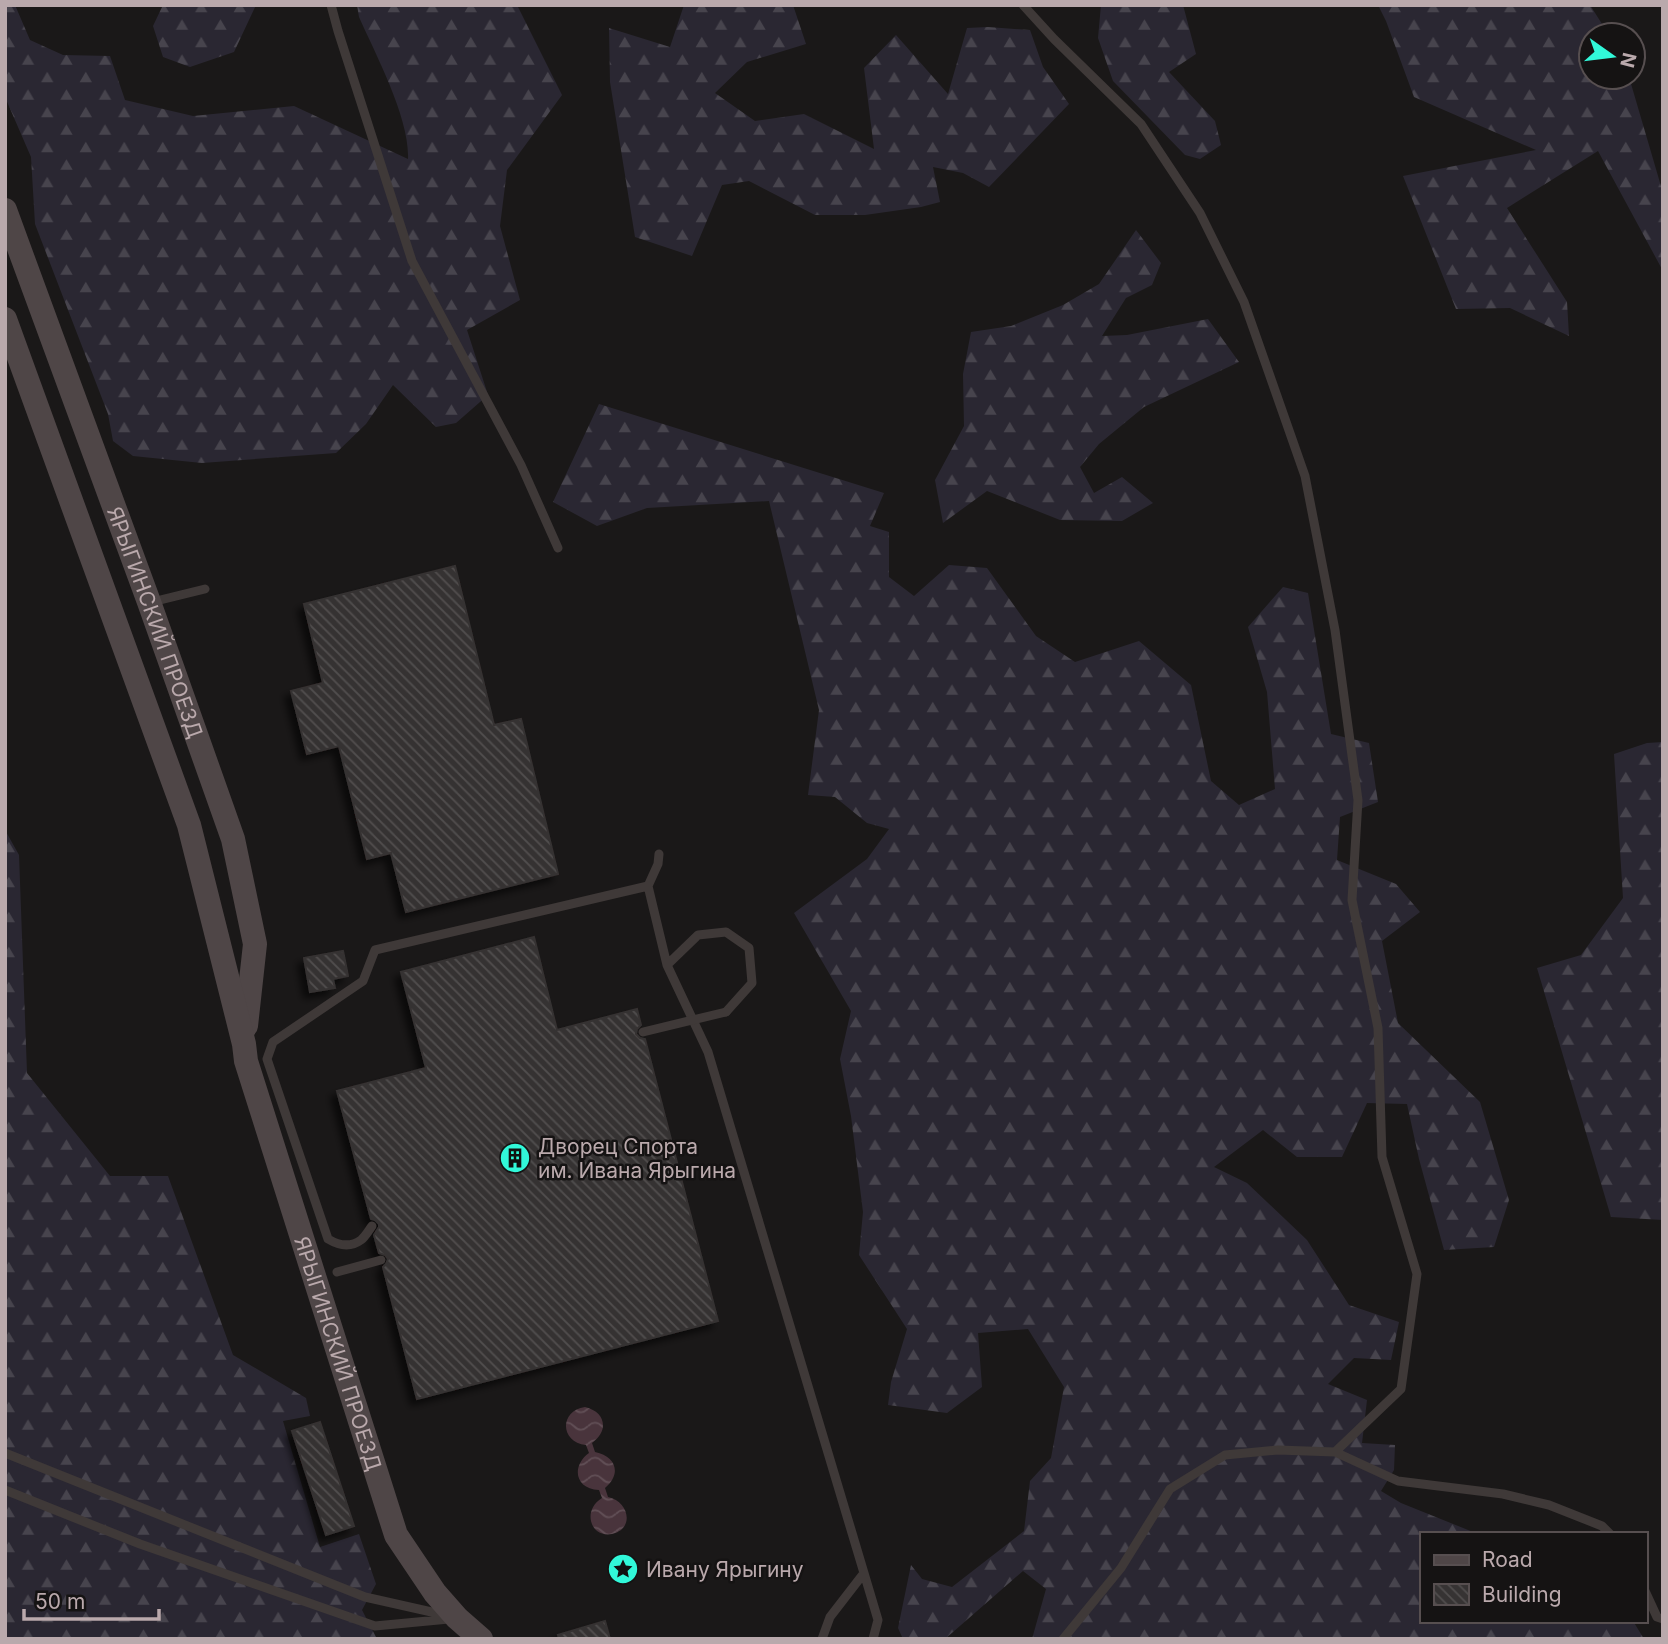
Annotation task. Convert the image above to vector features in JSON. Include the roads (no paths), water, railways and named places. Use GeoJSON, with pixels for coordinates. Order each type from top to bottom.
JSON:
{"type":"FeatureCollection","features":[{"type":"Feature","properties":{"kind":"main road","name":"ЯРЫГИНСКИЙ ПРОЕЗД"},"geometry":{"type":"LineString","coordinates":[[5,210],[233,839],[255,944],[244,1044]]}},
{"type":"Feature","properties":{"kind":"main road","name":"ЯРЫГИНСКИЙ ПРОЕЗД"},"geometry":{"type":"LineString","coordinates":[[5,319],[189,825],[246,1061],[396,1535],[435,1593],[457,1618],[481,1639]]}},
{"type":"Feature","properties":{"kind":"main road"},"geometry":{"type":"LineString","coordinates":[[196,851],[233,839]]}},
{"type":"Feature","properties":{"kind":"lane"},"geometry":{"type":"LineString","coordinates":[[331,5],[412,261],[521,465],[558,548]]}},
{"type":"Feature","properties":{"kind":"lane"},"geometry":{"type":"LineString","coordinates":[[1023,5],[1141,124],[1200,213],[1244,302],[1305,475],[1335,630],[1358,800],[1352,900],[1378,1028],[1382,1157],[1416,1274],[1401,1389],[1335,1452]]}},
{"type":"Feature","properties":{"kind":"lane"},"geometry":{"type":"LineString","coordinates":[[149,603],[205,589]]}},
{"type":"Feature","properties":{"kind":"lane"},"geometry":{"type":"LineString","coordinates":[[659,854],[658,864],[648,886],[667,965],[708,1052],[878,1620],[873,1639]]}},
{"type":"Feature","properties":{"kind":"lane"},"geometry":{"type":"LineString","coordinates":[[372,1226],[361,1240],[347,1245],[328,1239],[267,1059],[273,1042],[363,981],[375,950],[648,886]]}},
{"type":"Feature","properties":{"kind":"lane"},"geometry":{"type":"LineString","coordinates":[[643,1032],[726,1012],[752,984],[749,948],[726,932],[698,935],[667,965]]}},
{"type":"Feature","properties":{"kind":"lane"},"geometry":{"type":"LineString","coordinates":[[337,1272],[381,1261]]}},
{"type":"Feature","properties":{"kind":"lane"},"geometry":{"type":"LineString","coordinates":[[1063,1639],[1121,1567],[1170,1489],[1225,1455],[1278,1450],[1335,1452],[1398,1481],[1503,1494],[1549,1505],[1602,1526],[1608,1532]]}},
{"type":"Feature","properties":{"kind":"lane"},"geometry":{"type":"LineString","coordinates":[[5,1453],[365,1597],[457,1618]]}},
{"type":"Feature","properties":{"kind":"lane"},"geometry":{"type":"LineString","coordinates":[[5,1490],[140,1544],[375,1626],[457,1618]]}},
{"type":"Feature","properties":{"kind":"lane"},"geometry":{"type":"LineString","coordinates":[[822,1639],[830,1616],[864,1573]]}},
{"type":"Feature","properties":{"kind":"lane"},"geometry":{"type":"LineString","coordinates":[[1647,1595],[1657,1617],[1663,1619]]}},
{"type":"Feature","properties":{"kind":"water"},"geometry":{"type":"Polygon","coordinates":[[[585,1407],[597,1413],[603,1422],[601,1433],[592,1443],[595,1452],[608,1457],[614,1466],[614,1477],[605,1488],[608,1497],[625,1509],[624,1527],[612,1534],[598,1532],[591,1522],[592,1509],[602,1498],[599,1490],[585,1486],[578,1476],[580,1464],[589,1453],[586,1445],[577,1443],[567,1433],[567,1420],[571,1414],[585,1407]]]}},
{"type":"Feature","properties":{"kind":"place","name":"Дворец Спорта им. Ивана Ярыгина"},"geometry":{"type":"Point","coordinates":[515,1158]}},
{"type":"Feature","properties":{"kind":"place","name":"Ивану Ярыгину"},"geometry":{"type":"Point","coordinates":[623,1569]}}]}
